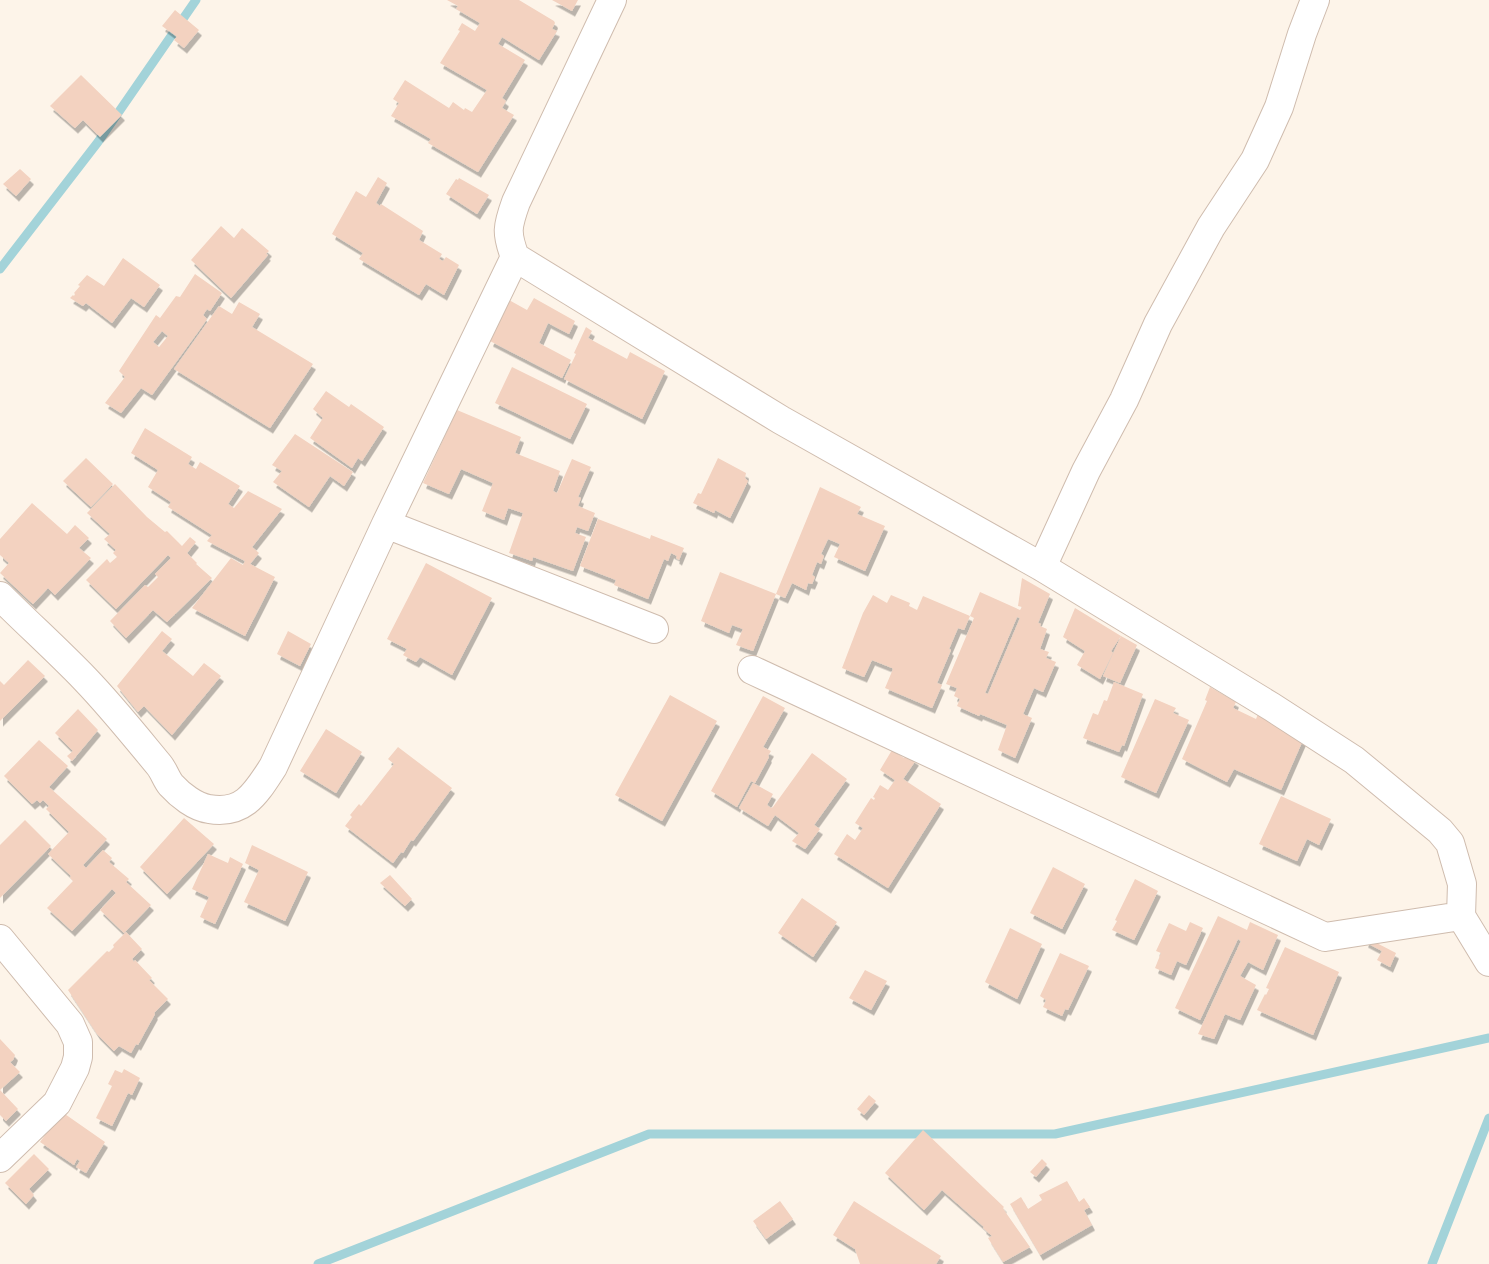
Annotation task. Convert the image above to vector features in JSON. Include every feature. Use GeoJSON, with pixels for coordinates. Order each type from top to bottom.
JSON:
{"type":"FeatureCollection","features":[{"type":"Feature","properties":{"kind":"street"},"geometry":{"type":"LineString","coordinates":[[612,0],[516,202],[510,218],[508,238],[515,258],[781,420],[1042,567],[1272,707],[1354,760],[1440,831],[1450,843],[1462,884],[1461,916],[1489,962]]}},
{"type":"Feature","properties":{"kind":"street"},"geometry":{"type":"LineString","coordinates":[[1042,567],[1086,471],[1124,400],[1158,324],[1211,227],[1255,160],[1279,107],[1315,0]]}},
{"type":"Feature","properties":{"kind":"street"},"geometry":{"type":"LineString","coordinates":[[0,596],[85,679],[164,771],[171,785],[190,802],[206,809],[226,811],[240,806],[255,794],[273,767],[386,524],[515,258]]}},
{"type":"Feature","properties":{"kind":"street"},"geometry":{"type":"LineString","coordinates":[[386,524],[654,629]]}},
{"type":"Feature","properties":{"kind":"street"},"geometry":{"type":"LineString","coordinates":[[752,670],[1325,938],[1461,916]]}},
{"type":"Feature","properties":{"kind":"street"},"geometry":{"type":"LineString","coordinates":[[0,939],[70,1024],[78,1042],[78,1057],[75,1068],[57,1103],[0,1158]]}},
{"type":"Feature","properties":{"kind":"building"},"geometry":{"type":"Polygon","coordinates":[[[447,0],[519,0],[554,21],[552,29],[557,31],[539,60],[502,37],[498,44],[525,60],[502,98],[506,101],[502,108],[514,115],[478,172],[428,143],[431,139],[391,116],[399,103],[393,99],[405,80],[449,108],[453,102],[464,110],[465,108],[472,112],[487,90],[440,63],[460,31],[458,30],[462,23],[475,31],[480,23],[456,9],[458,6],[447,0]]]}},
{"type":"Feature","properties":{"kind":"building"},"geometry":{"type":"Polygon","coordinates":[[[552,0],[578,0],[572,11],[552,0]]]}},
{"type":"Feature","properties":{"kind":"building"},"geometry":{"type":"Polygon","coordinates":[[[175,10],[199,30],[184,48],[174,40],[177,37],[162,26],[175,10]]]}},
{"type":"Feature","properties":{"kind":"building"},"geometry":{"type":"Polygon","coordinates":[[[81,75],[122,115],[100,137],[83,120],[75,128],[50,106],[81,75]]]}},
{"type":"Feature","properties":{"kind":"building"},"geometry":{"type":"Polygon","coordinates":[[[20,169],[31,179],[16,196],[3,184],[20,169]]]}},
{"type":"Feature","properties":{"kind":"building"},"geometry":{"type":"Polygon","coordinates":[[[378,177],[387,183],[376,203],[380,206],[381,204],[423,231],[419,240],[442,254],[439,259],[443,261],[446,257],[459,265],[444,295],[426,284],[419,295],[359,259],[363,253],[332,234],[356,191],[366,197],[378,177]]]}},
{"type":"Feature","properties":{"kind":"building"},"geometry":{"type":"Polygon","coordinates":[[[459,178],[489,195],[477,214],[446,194],[456,179],[458,180],[459,178]]]}},
{"type":"Feature","properties":{"kind":"building"},"geometry":{"type":"Polygon","coordinates":[[[221,226],[234,238],[242,228],[269,251],[266,254],[268,255],[231,298],[191,260],[221,226]]]}},
{"type":"Feature","properties":{"kind":"building"},"geometry":{"type":"Polygon","coordinates":[[[123,258],[160,285],[144,307],[131,298],[112,323],[86,303],[83,306],[70,298],[74,296],[74,293],[80,286],[78,285],[87,275],[104,286],[123,258]]]}},
{"type":"Feature","properties":{"kind":"building"},"geometry":{"type":"Polygon","coordinates":[[[195,274],[222,293],[210,311],[207,309],[203,315],[207,319],[152,395],[141,388],[121,413],[105,403],[125,377],[119,371],[156,315],[160,318],[176,296],[180,297],[195,274]],[[162,331],[153,342],[159,347],[168,336],[162,331]]]}},
{"type":"Feature","properties":{"kind":"building"},"geometry":{"type":"Polygon","coordinates":[[[534,298],[575,321],[569,334],[548,323],[539,343],[571,360],[562,378],[490,341],[509,300],[527,310],[534,298]]]}},
{"type":"Feature","properties":{"kind":"building"},"geometry":{"type":"Polygon","coordinates":[[[239,302],[260,314],[252,327],[313,364],[270,428],[174,369],[219,306],[232,314],[239,302]]]}},
{"type":"Feature","properties":{"kind":"building"},"geometry":{"type":"Polygon","coordinates":[[[586,327],[592,331],[588,338],[627,359],[630,352],[665,371],[642,419],[564,379],[586,327]]]}},
{"type":"Feature","properties":{"kind":"building"},"geometry":{"type":"Polygon","coordinates":[[[512,367],[587,404],[570,439],[495,403],[512,367]]]}},
{"type":"Feature","properties":{"kind":"building"},"geometry":{"type":"Polygon","coordinates":[[[326,391],[349,407],[351,404],[384,427],[362,461],[358,458],[352,468],[310,438],[323,418],[313,409],[326,391]]]}},
{"type":"Feature","properties":{"kind":"building"},"geometry":{"type":"Polygon","coordinates":[[[457,410],[521,437],[515,453],[560,471],[553,491],[557,493],[572,459],[591,467],[578,497],[581,498],[578,506],[595,513],[588,531],[577,527],[575,533],[586,537],[573,571],[533,557],[532,561],[509,553],[523,513],[508,508],[504,520],[482,511],[493,483],[461,469],[449,494],[423,483],[457,410]]]}},
{"type":"Feature","properties":{"kind":"building"},"geometry":{"type":"Polygon","coordinates":[[[145,428],[192,457],[188,464],[196,469],[200,462],[240,486],[228,504],[234,508],[248,491],[282,509],[252,547],[259,553],[250,564],[275,577],[245,636],[192,608],[231,558],[243,565],[245,561],[207,541],[212,535],[168,507],[171,502],[148,487],[158,470],[131,453],[145,428]]]}},
{"type":"Feature","properties":{"kind":"building"},"geometry":{"type":"Polygon","coordinates":[[[295,434],[353,472],[344,486],[330,476],[309,507],[273,482],[282,471],[272,465],[295,434]]]}},
{"type":"Feature","properties":{"kind":"building"},"geometry":{"type":"Polygon","coordinates":[[[86,458],[113,484],[91,507],[63,481],[86,458]]]}},
{"type":"Feature","properties":{"kind":"building"},"geometry":{"type":"Polygon","coordinates":[[[718,458],[746,473],[745,478],[748,481],[730,518],[715,510],[714,513],[693,503],[698,493],[701,494],[718,458]]]}},
{"type":"Feature","properties":{"kind":"building"},"geometry":{"type":"Polygon","coordinates":[[[115,484],[147,517],[165,532],[167,531],[182,546],[190,537],[196,542],[187,553],[212,578],[167,622],[153,610],[126,638],[110,621],[145,585],[148,587],[158,577],[155,574],[171,558],[168,555],[116,609],[86,580],[107,559],[110,563],[117,557],[113,553],[116,550],[104,539],[110,534],[87,513],[115,484]]]}},
{"type":"Feature","properties":{"kind":"building"},"geometry":{"type":"Polygon","coordinates":[[[820,487],[861,507],[857,514],[885,526],[865,571],[834,557],[840,544],[828,539],[821,554],[824,556],[821,564],[817,562],[812,575],[815,577],[812,584],[808,583],[806,590],[792,583],[785,598],[776,594],[820,487]]]}},
{"type":"Feature","properties":{"kind":"building"},"geometry":{"type":"Polygon","coordinates":[[[32,503],[67,534],[75,525],[89,538],[79,548],[91,558],[55,595],[48,588],[33,604],[0,573],[9,563],[0,555],[0,539],[32,503]]]}},
{"type":"Feature","properties":{"kind":"building"},"geometry":{"type":"Polygon","coordinates":[[[598,519],[650,539],[651,535],[684,548],[679,560],[676,558],[677,556],[671,553],[668,561],[664,559],[648,599],[614,585],[616,580],[580,566],[598,519]]]}},
{"type":"Feature","properties":{"kind":"building"},"geometry":{"type":"Polygon","coordinates":[[[426,563],[492,598],[452,675],[420,657],[416,662],[410,659],[403,655],[407,649],[387,639],[426,563]]]}},
{"type":"Feature","properties":{"kind":"building"},"geometry":{"type":"Polygon","coordinates":[[[720,572],[776,594],[753,651],[736,645],[743,629],[732,625],[729,633],[701,621],[720,572]]]}},
{"type":"Feature","properties":{"kind":"building"},"geometry":{"type":"Polygon","coordinates":[[[1022,578],[1050,594],[1038,623],[1047,629],[1040,649],[1049,652],[1046,658],[1056,662],[1043,692],[1034,688],[1023,714],[1032,718],[1015,758],[998,750],[1007,725],[980,714],[979,716],[957,706],[960,699],[954,696],[957,688],[946,684],[974,618],[970,616],[980,592],[1020,610],[1022,607],[1018,606],[1022,578]],[[1017,617],[985,693],[988,694],[1020,618],[1017,617]]]}},
{"type":"Feature","properties":{"kind":"building"},"geometry":{"type":"Polygon","coordinates":[[[873,595],[887,603],[891,595],[910,603],[909,606],[917,610],[923,596],[970,616],[964,630],[958,628],[949,649],[951,650],[937,683],[942,685],[932,708],[885,688],[892,668],[872,660],[864,677],[842,668],[863,613],[873,595]]]}},
{"type":"Feature","properties":{"kind":"building"},"geometry":{"type":"Polygon","coordinates":[[[1075,608],[1121,636],[1111,651],[1113,653],[1100,679],[1077,665],[1085,651],[1063,637],[1075,608]]]}},
{"type":"Feature","properties":{"kind":"building"},"geometry":{"type":"Polygon","coordinates":[[[162,631],[172,639],[162,651],[193,676],[204,663],[221,676],[172,735],[144,706],[138,712],[117,686],[162,631]]]}},
{"type":"Feature","properties":{"kind":"building"},"geometry":{"type":"Polygon","coordinates":[[[288,631],[311,644],[300,666],[277,654],[288,631]]]}},
{"type":"Feature","properties":{"kind":"building"},"geometry":{"type":"Polygon","coordinates":[[[1121,636],[1137,645],[1120,683],[1103,676],[1121,636]]]}},
{"type":"Feature","properties":{"kind":"building"},"geometry":{"type":"Polygon","coordinates":[[[28,660],[45,676],[0,721],[0,681],[4,685],[28,660]]]}},
{"type":"Feature","properties":{"kind":"building"},"geometry":{"type":"Polygon","coordinates":[[[1114,682],[1143,694],[1124,746],[1122,745],[1119,752],[1083,738],[1093,713],[1098,715],[1104,700],[1107,701],[1114,682]]]}},
{"type":"Feature","properties":{"kind":"building"},"geometry":{"type":"Polygon","coordinates":[[[1210,687],[1236,702],[1233,708],[1256,719],[1258,714],[1303,740],[1281,790],[1234,769],[1227,782],[1182,759],[1207,701],[1205,700],[1210,687]]]}},
{"type":"Feature","properties":{"kind":"building"},"geometry":{"type":"Polygon","coordinates":[[[670,695],[717,721],[662,821],[615,795],[670,695]]]}},
{"type":"Feature","properties":{"kind":"building"},"geometry":{"type":"Polygon","coordinates":[[[763,696],[785,708],[763,747],[771,751],[769,757],[755,783],[751,781],[737,807],[711,791],[763,696]]]}},
{"type":"Feature","properties":{"kind":"building"},"geometry":{"type":"Polygon","coordinates":[[[1155,699],[1176,708],[1173,713],[1189,720],[1156,793],[1121,777],[1155,699]]]}},
{"type":"Feature","properties":{"kind":"building"},"geometry":{"type":"Polygon","coordinates":[[[78,709],[98,730],[72,761],[67,756],[73,751],[55,733],[78,709]]]}},
{"type":"Feature","properties":{"kind":"building"},"geometry":{"type":"Polygon","coordinates":[[[326,729],[362,752],[336,793],[300,771],[326,729]]]}},
{"type":"Feature","properties":{"kind":"building"},"geometry":{"type":"Polygon","coordinates":[[[39,740],[68,766],[49,787],[107,839],[83,865],[86,868],[103,850],[112,858],[109,862],[129,879],[126,882],[151,905],[124,933],[100,910],[116,893],[112,889],[72,931],[47,908],[73,881],[70,878],[71,876],[48,854],[69,832],[46,809],[49,806],[43,800],[40,803],[37,800],[32,804],[4,776],[39,740]]]}},
{"type":"Feature","properties":{"kind":"building"},"geometry":{"type":"Polygon","coordinates":[[[398,747],[452,788],[413,841],[411,840],[403,853],[401,852],[393,863],[345,826],[352,817],[350,815],[359,804],[361,806],[394,764],[388,759],[398,747]]]}},
{"type":"Feature","properties":{"kind":"building"},"geometry":{"type":"Polygon","coordinates":[[[892,750],[904,758],[907,754],[916,760],[903,779],[941,804],[888,888],[834,854],[847,834],[855,840],[863,828],[855,823],[871,798],[874,800],[875,798],[873,797],[880,785],[888,790],[895,780],[880,770],[892,750]]]}},
{"type":"Feature","properties":{"kind":"building"},"geometry":{"type":"Polygon","coordinates":[[[812,753],[847,779],[814,825],[820,829],[805,849],[792,841],[799,833],[775,815],[768,826],[739,808],[753,783],[773,794],[767,805],[771,808],[773,807],[812,753]]]}},
{"type":"Feature","properties":{"kind":"building"},"geometry":{"type":"Polygon","coordinates":[[[1281,796],[1331,819],[1319,845],[1307,839],[1297,861],[1259,844],[1281,796]]]}},
{"type":"Feature","properties":{"kind":"building"},"geometry":{"type":"Polygon","coordinates":[[[184,818],[214,844],[167,894],[140,867],[184,818]]]}},
{"type":"Feature","properties":{"kind":"building"},"geometry":{"type":"Polygon","coordinates":[[[25,820],[51,846],[0,898],[0,845],[25,820]]]}},
{"type":"Feature","properties":{"kind":"building"},"geometry":{"type":"Polygon","coordinates":[[[252,845],[308,872],[285,921],[244,902],[259,870],[245,863],[252,845]]]}},
{"type":"Feature","properties":{"kind":"building"},"geometry":{"type":"Polygon","coordinates":[[[208,854],[228,863],[230,857],[243,864],[215,924],[200,917],[209,897],[192,889],[208,854]]]}},
{"type":"Feature","properties":{"kind":"building"},"geometry":{"type":"Polygon","coordinates":[[[1053,867],[1085,884],[1062,929],[1030,913],[1053,867]]]}},
{"type":"Feature","properties":{"kind":"building"},"geometry":{"type":"Polygon","coordinates":[[[390,875],[412,899],[405,906],[380,883],[390,875]]]}},
{"type":"Feature","properties":{"kind":"building"},"geometry":{"type":"Polygon","coordinates":[[[1135,879],[1158,891],[1134,940],[1112,930],[1135,879]]]}},
{"type":"Feature","properties":{"kind":"building"},"geometry":{"type":"Polygon","coordinates":[[[802,898],[837,922],[813,957],[778,933],[802,898]]]}},
{"type":"Feature","properties":{"kind":"building"},"geometry":{"type":"Polygon","coordinates":[[[1218,916],[1247,930],[1250,922],[1278,935],[1263,970],[1248,962],[1240,976],[1256,985],[1240,1020],[1225,1014],[1214,1039],[1198,1034],[1241,941],[1238,939],[1200,1020],[1175,1008],[1218,916]]]}},
{"type":"Feature","properties":{"kind":"building"},"geometry":{"type":"Polygon","coordinates":[[[1190,922],[1203,928],[1186,965],[1177,961],[1171,975],[1155,968],[1161,953],[1156,951],[1169,923],[1186,931],[1190,922]]]}},
{"type":"Feature","properties":{"kind":"building"},"geometry":{"type":"Polygon","coordinates":[[[1010,928],[1042,944],[1017,999],[985,982],[1010,928]]]}},
{"type":"Feature","properties":{"kind":"building"},"geometry":{"type":"Polygon","coordinates":[[[126,932],[142,949],[132,959],[152,978],[149,980],[168,999],[154,1013],[138,1045],[136,1044],[131,1053],[119,1046],[114,1051],[97,1034],[68,990],[107,951],[109,952],[114,947],[113,945],[126,932]]]}},
{"type":"Feature","properties":{"kind":"building"},"geometry":{"type":"Polygon","coordinates":[[[1367,938],[1396,953],[1390,967],[1377,960],[1382,951],[1365,942],[1367,938]]]}},
{"type":"Feature","properties":{"kind":"building"},"geometry":{"type":"Polygon","coordinates":[[[1285,947],[1339,972],[1313,1035],[1257,1010],[1269,989],[1266,988],[1285,947]]]}},
{"type":"Feature","properties":{"kind":"building"},"geometry":{"type":"Polygon","coordinates":[[[1060,953],[1089,966],[1068,1010],[1065,1009],[1062,1016],[1043,1007],[1046,1000],[1040,996],[1060,953]]]}},
{"type":"Feature","properties":{"kind":"building"},"geometry":{"type":"Polygon","coordinates":[[[865,970],[887,981],[871,1010],[849,998],[865,970]]]}},
{"type":"Feature","properties":{"kind":"building"},"geometry":{"type":"Polygon","coordinates":[[[0,1039],[15,1055],[10,1062],[20,1072],[0,1090],[0,1039]]]}},
{"type":"Feature","properties":{"kind":"building"},"geometry":{"type":"Polygon","coordinates":[[[124,1069],[140,1078],[132,1095],[128,1093],[112,1126],[96,1118],[112,1086],[108,1084],[115,1070],[122,1073],[124,1069]]]}},
{"type":"Feature","properties":{"kind":"building"},"geometry":{"type":"Polygon","coordinates":[[[0,1090],[18,1109],[6,1121],[0,1115],[0,1090]]]}},
{"type":"Feature","properties":{"kind":"building"},"geometry":{"type":"Polygon","coordinates":[[[869,1095],[876,1101],[864,1115],[857,1109],[869,1095]]]}},
{"type":"Feature","properties":{"kind":"building"},"geometry":{"type":"Polygon","coordinates":[[[62,1112],[105,1142],[86,1173],[76,1167],[80,1161],[77,1159],[74,1165],[40,1142],[62,1112]]]}},
{"type":"Feature","properties":{"kind":"building"},"geometry":{"type":"Polygon","coordinates":[[[923,1130],[1004,1207],[1004,1210],[1030,1247],[1003,1262],[988,1238],[992,1236],[942,1190],[924,1210],[885,1173],[923,1130]]]}},
{"type":"Feature","properties":{"kind":"building"},"geometry":{"type":"Polygon","coordinates":[[[34,1154],[49,1169],[29,1189],[34,1195],[26,1204],[5,1183],[34,1154]]]}},
{"type":"Feature","properties":{"kind":"building"},"geometry":{"type":"Polygon","coordinates":[[[1042,1159],[1047,1164],[1036,1177],[1030,1172],[1042,1159]]]}},
{"type":"Feature","properties":{"kind":"building"},"geometry":{"type":"Polygon","coordinates":[[[1067,1181],[1079,1202],[1084,1198],[1090,1207],[1084,1210],[1092,1225],[1040,1255],[1010,1204],[1021,1197],[1028,1209],[1042,1200],[1039,1195],[1067,1181]]]}},
{"type":"Feature","properties":{"kind":"building"},"geometry":{"type":"Polygon","coordinates":[[[780,1201],[793,1219],[766,1239],[753,1221],[780,1201]]]}},
{"type":"Feature","properties":{"kind":"building"},"geometry":{"type":"Polygon","coordinates":[[[854,1201],[941,1256],[936,1264],[860,1264],[855,1249],[833,1235],[854,1201]]]}},
{"type":"Feature","properties":{"kind":"waterway"},"geometry":{"type":"LineString","coordinates":[[0,269],[98,142],[196,0]]}},
{"type":"Feature","properties":{"kind":"waterway"},"geometry":{"type":"LineString","coordinates":[[318,1264],[649,1134],[1055,1134],[1489,1038]]}},
{"type":"Feature","properties":{"kind":"waterway"},"geometry":{"type":"LineString","coordinates":[[1432,1264],[1489,1118]]}}]}
